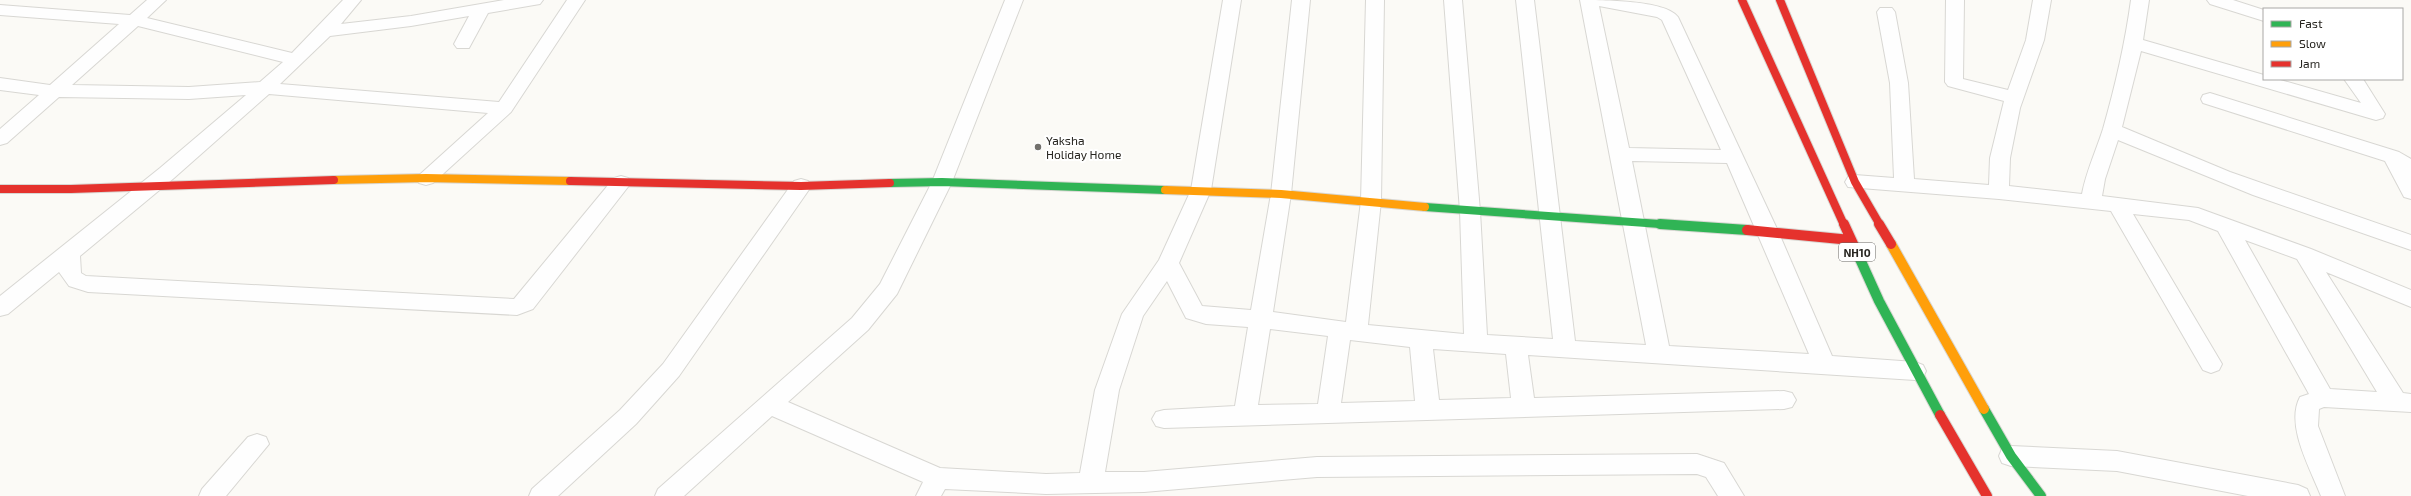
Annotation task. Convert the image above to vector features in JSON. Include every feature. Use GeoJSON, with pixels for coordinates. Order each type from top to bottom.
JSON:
{"type":"FeatureCollection","features":[{"type":"Feature","properties":{"kind":"main road","name":"NH10"},"geometry":{"type":"LineString","coordinates":[[1742,0],[1793,108],[1851,240],[1915,371],[1987,496]]}},
{"type":"Feature","properties":{"kind":"main road"},"geometry":{"type":"LineString","coordinates":[[1780,0],[1855,182],[2011,456],[2041,496]]}},
{"type":"Feature","properties":{"kind":"main road"},"geometry":{"type":"LineString","coordinates":[[0,189],[71,189],[154,185],[426,178],[801,186],[942,182],[1281,194],[1470,211],[1768,231],[1851,240]]}},
{"type":"Feature","properties":{"kind":"street"},"geometry":{"type":"LineString","coordinates":[[8,10],[29,0]]}},
{"type":"Feature","properties":{"kind":"street"},"geometry":{"type":"LineString","coordinates":[[63,13],[78,0]]}},
{"type":"Feature","properties":{"kind":"street"},"geometry":{"type":"LineString","coordinates":[[0,139],[157,0]]}},
{"type":"Feature","properties":{"kind":"street"},"geometry":{"type":"LineString","coordinates":[[325,31],[482,9],[534,0]]}},
{"type":"Feature","properties":{"kind":"street"},"geometry":{"type":"LineString","coordinates":[[426,178],[504,108],[576,0]]}},
{"type":"Feature","properties":{"kind":"street"},"geometry":{"type":"LineString","coordinates":[[667,496],[860,324],[877,305],[889,288],[942,182],[1014,0]]}},
{"type":"Feature","properties":{"kind":"street"},"geometry":{"type":"LineString","coordinates":[[1092,483],[1107,390],[1133,314],[1168,263],[1201,190],[1232,0]]}},
{"type":"Feature","properties":{"kind":"street"},"geometry":{"type":"LineString","coordinates":[[1245,415],[1281,194],[1301,0]]}},
{"type":"Feature","properties":{"kind":"street"},"geometry":{"type":"LineString","coordinates":[[1328,413],[1348,331],[1371,201],[1375,0]]}},
{"type":"Feature","properties":{"kind":"street"},"geometry":{"type":"LineString","coordinates":[[1453,0],[1470,211],[1476,343]]}},
{"type":"Feature","properties":{"kind":"street"},"geometry":{"type":"LineString","coordinates":[[1525,0],[1565,348]]}},
{"type":"Feature","properties":{"kind":"street"},"geometry":{"type":"LineString","coordinates":[[1589,0],[1621,154],[1659,354]]}},
{"type":"Feature","properties":{"kind":"street"},"geometry":{"type":"LineString","coordinates":[[1596,0],[1670,7],[1669,17],[1768,231],[1824,364]]}},
{"type":"Feature","properties":{"kind":"street"},"geometry":{"type":"LineString","coordinates":[[1955,0],[1954,82],[2014,98]]}},
{"type":"Feature","properties":{"kind":"street"},"geometry":{"type":"LineString","coordinates":[[1999,192],[2000,158],[2014,98],[2035,40],[2042,0]]}},
{"type":"Feature","properties":{"kind":"street"},"geometry":{"type":"LineString","coordinates":[[2091,202],[2095,179],[2112,130],[2134,43],[2140,0]]}},
{"type":"Feature","properties":{"kind":"street"},"geometry":{"type":"LineString","coordinates":[[2216,0],[2263,16]]}},
{"type":"Feature","properties":{"kind":"street"},"geometry":{"type":"LineString","coordinates":[[0,308],[154,185],[264,88],[325,31],[349,1]]}},
{"type":"Feature","properties":{"kind":"street"},"geometry":{"type":"LineString","coordinates":[[463,44],[482,9]]}},
{"type":"Feature","properties":{"kind":"street"},"geometry":{"type":"LineString","coordinates":[[8,10],[63,13],[134,20],[294,59]]}},
{"type":"Feature","properties":{"kind":"street"},"geometry":{"type":"LineString","coordinates":[[1886,12],[1899,83],[1904,185]]}},
{"type":"Feature","properties":{"kind":"street"},"geometry":{"type":"LineString","coordinates":[[2134,43],[2376,114],[2367,97],[2353,80]]}},
{"type":"Feature","properties":{"kind":"street"},"geometry":{"type":"LineString","coordinates":[[0,84],[56,91],[189,93],[264,88],[504,108]]}},
{"type":"Feature","properties":{"kind":"street"},"geometry":{"type":"LineString","coordinates":[[2210,99],[2392,157],[2411,167]]}},
{"type":"Feature","properties":{"kind":"street"},"geometry":{"type":"LineString","coordinates":[[2112,130],[2164,154],[2238,183],[2411,243]]}},
{"type":"Feature","properties":{"kind":"street"},"geometry":{"type":"LineString","coordinates":[[1621,154],[1734,157]]}},
{"type":"Feature","properties":{"kind":"street"},"geometry":{"type":"LineString","coordinates":[[2392,157],[2411,192]]}},
{"type":"Feature","properties":{"kind":"street"},"geometry":{"type":"LineString","coordinates":[[1855,182],[1999,192],[2191,213],[2225,224],[2304,254],[2411,299]]}},
{"type":"Feature","properties":{"kind":"street"},"geometry":{"type":"LineString","coordinates":[[69,253],[69,272],[78,282],[88,284],[517,307],[525,303],[620,183]]}},
{"type":"Feature","properties":{"kind":"street"},"geometry":{"type":"LineString","coordinates":[[541,496],[628,417],[671,370],[801,186]]}},
{"type":"Feature","properties":{"kind":"street"},"geometry":{"type":"LineString","coordinates":[[2117,204],[2211,364]]}},
{"type":"Feature","properties":{"kind":"street"},"geometry":{"type":"LineString","coordinates":[[2225,224],[2323,398]]}},
{"type":"Feature","properties":{"kind":"street"},"geometry":{"type":"LineString","coordinates":[[2304,254],[2404,403]]}},
{"type":"Feature","properties":{"kind":"street"},"geometry":{"type":"LineString","coordinates":[[1168,263],[1192,308],[1199,314],[1260,319],[1421,340],[1516,347],[1565,348],[1824,364],[1915,371]]}},
{"type":"Feature","properties":{"kind":"street"},"geometry":{"type":"LineString","coordinates":[[1421,340],[1428,410]]}},
{"type":"Feature","properties":{"kind":"street"},"geometry":{"type":"LineString","coordinates":[[1516,347],[1524,407]]}},
{"type":"Feature","properties":{"kind":"street"},"geometry":{"type":"LineString","coordinates":[[2333,496],[2306,426],[2308,404],[2323,398],[2404,403]]}},
{"type":"Feature","properties":{"kind":"street"},"geometry":{"type":"LineString","coordinates":[[1164,419],[1245,415],[1784,400]]}},
{"type":"Feature","properties":{"kind":"street"},"geometry":{"type":"LineString","coordinates":[[770,405],[933,487],[1043,490],[1092,483],[1141,489],[1317,467],[1697,464],[1704,465],[1714,470],[1732,496]]}},
{"type":"Feature","properties":{"kind":"street"},"geometry":{"type":"LineString","coordinates":[[211,496],[257,444]]}},
{"type":"Feature","properties":{"kind":"street"},"geometry":{"type":"LineString","coordinates":[[2011,456],[2078,458],[2147,466],[2298,496]]}},
{"type":"Feature","properties":{"kind":"traffic: fast"},"geometry":{"type":"LineString","coordinates":[[890,183],[942,182],[1165,190]]}},
{"type":"Feature","properties":{"kind":"traffic: fast"},"geometry":{"type":"LineString","coordinates":[[1425,207],[1747,230]]}},
{"type":"Feature","properties":{"kind":"traffic: fast"},"geometry":{"type":"LineString","coordinates":[[1855,248],[1879,301],[1940,415]]}},
{"type":"Feature","properties":{"kind":"traffic: fast"},"geometry":{"type":"LineString","coordinates":[[1984,409],[2011,456],[2041,496]]}},
{"type":"Feature","properties":{"kind":"traffic: slow"},"geometry":{"type":"LineString","coordinates":[[334,180],[426,178],[570,181]]}},
{"type":"Feature","properties":{"kind":"traffic: slow"},"geometry":{"type":"LineString","coordinates":[[1165,190],[1281,194],[1425,207]]}},
{"type":"Feature","properties":{"kind":"traffic: slow"},"geometry":{"type":"LineString","coordinates":[[1891,244],[1984,409]]}},
{"type":"Feature","properties":{"kind":"traffic: jam"},"geometry":{"type":"LineString","coordinates":[[1742,0],[1855,248]]}},
{"type":"Feature","properties":{"kind":"traffic: jam"},"geometry":{"type":"LineString","coordinates":[[1780,0],[1855,182],[1891,244]]}},
{"type":"Feature","properties":{"kind":"traffic: jam"},"geometry":{"type":"LineString","coordinates":[[0,189],[71,189],[334,180]]}},
{"type":"Feature","properties":{"kind":"traffic: jam"},"geometry":{"type":"LineString","coordinates":[[570,181],[801,186],[890,183]]}},
{"type":"Feature","properties":{"kind":"traffic: jam"},"geometry":{"type":"LineString","coordinates":[[1747,230],[1851,240]]}},
{"type":"Feature","properties":{"kind":"traffic: jam"},"geometry":{"type":"LineString","coordinates":[[1940,415],[1987,496]]}},
{"type":"Feature","properties":{"kind":"place","name":"Yaksha Holiday Home"},"geometry":{"type":"Point","coordinates":[1038,147]}}]}
